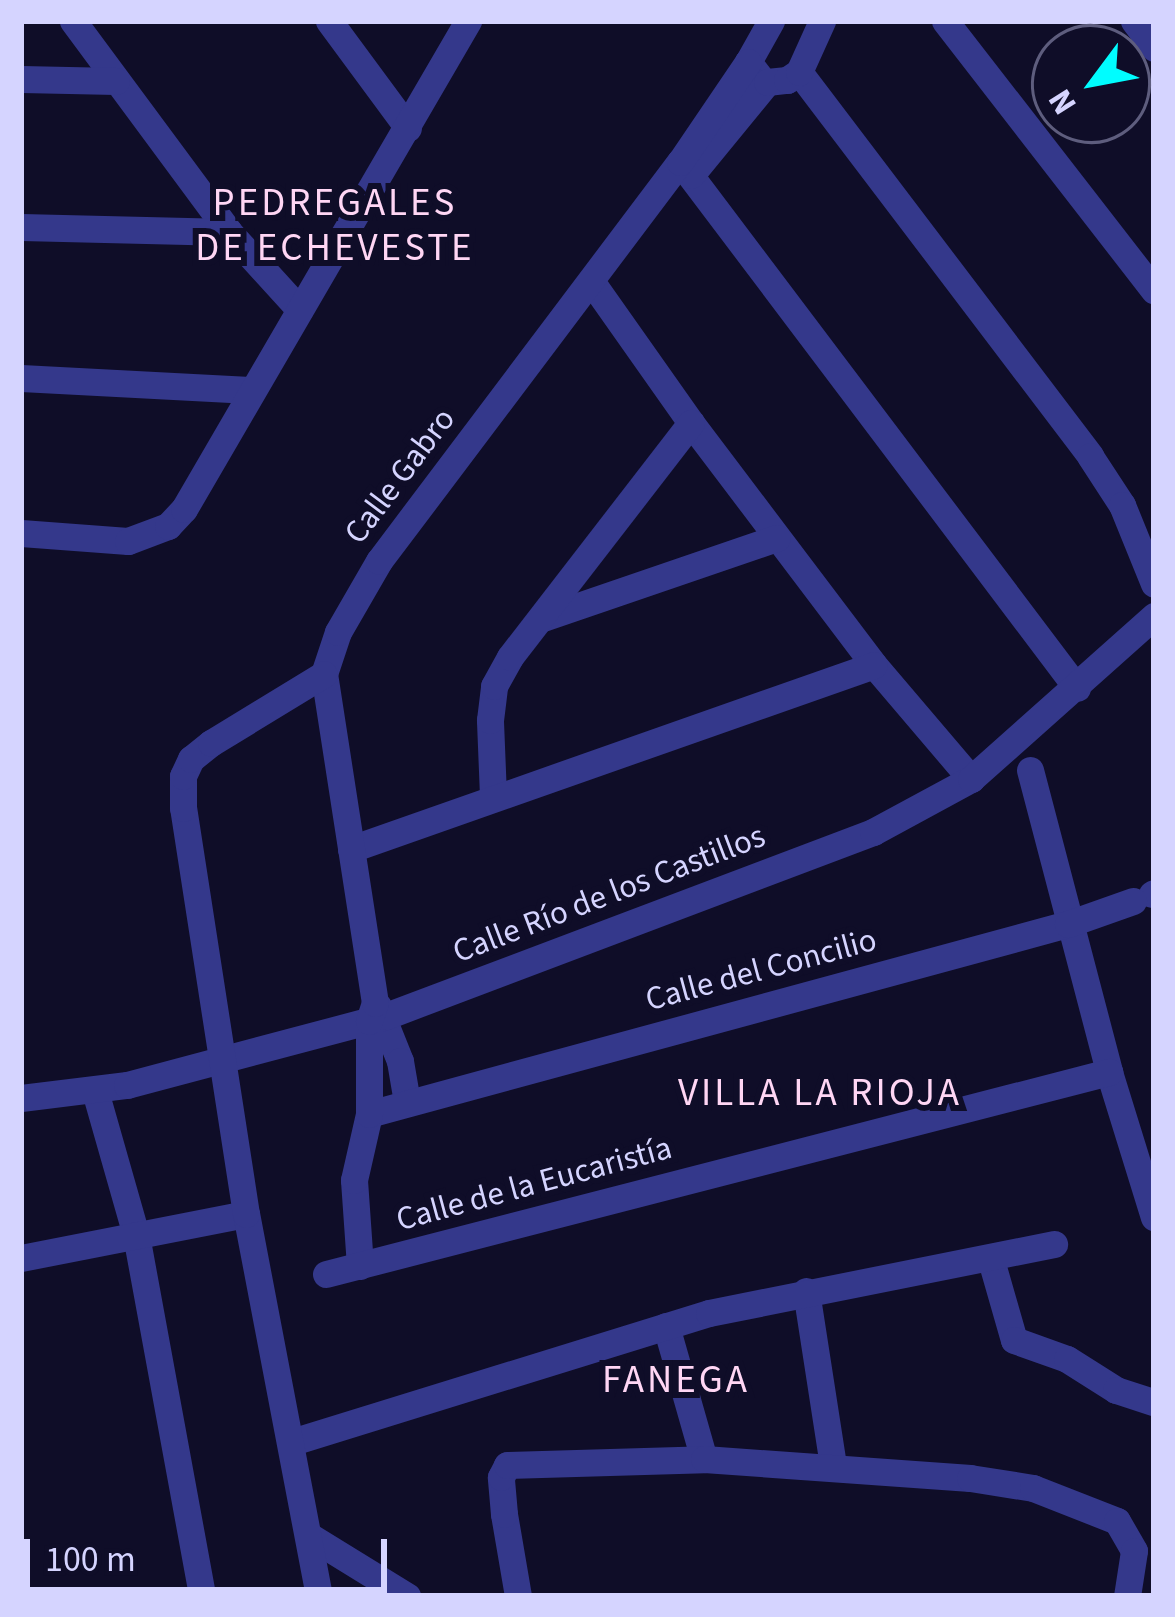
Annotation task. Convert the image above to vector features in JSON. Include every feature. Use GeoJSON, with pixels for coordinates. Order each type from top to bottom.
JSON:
{"type":"FeatureCollection","features":[{"type":"Feature","properties":{"kind":"street"},"geometry":{"type":"LineString","coordinates":[[73,21],[229,232],[300,310]]}},
{"type":"Feature","properties":{"kind":"street"},"geometry":{"type":"LineString","coordinates":[[329,21],[408,128]]}},
{"type":"Feature","properties":{"kind":"street"},"geometry":{"type":"LineString","coordinates":[[21,533],[128,541],[168,526],[184,509],[468,21]]}},
{"type":"Feature","properties":{"kind":"street","name":"Calle Gabro"},"geometry":{"type":"LineString","coordinates":[[377,1013],[325,674],[338,632],[379,561],[591,281],[686,168],[758,72],[771,21]]}},
{"type":"Feature","properties":{"kind":"street"},"geometry":{"type":"LineString","coordinates":[[800,72],[822,21]]}},
{"type":"Feature","properties":{"kind":"street"},"geometry":{"type":"LineString","coordinates":[[945,21],[1154,290]]}},
{"type":"Feature","properties":{"kind":"street"},"geometry":{"type":"LineString","coordinates":[[1134,21],[1154,48]]}},
{"type":"Feature","properties":{"kind":"street"},"geometry":{"type":"LineString","coordinates":[[758,72],[800,72]]}},
{"type":"Feature","properties":{"kind":"street"},"geometry":{"type":"LineString","coordinates":[[800,72],[1090,456],[1122,505],[1154,584]]}},
{"type":"Feature","properties":{"kind":"street"},"geometry":{"type":"LineString","coordinates":[[21,79],[116,81]]}},
{"type":"Feature","properties":{"kind":"street"},"geometry":{"type":"LineString","coordinates":[[686,168],[1077,688]]}},
{"type":"Feature","properties":{"kind":"street"},"geometry":{"type":"LineString","coordinates":[[21,227],[229,232]]}},
{"type":"Feature","properties":{"kind":"street"},"geometry":{"type":"LineString","coordinates":[[591,281],[777,538],[874,665],[970,778]]}},
{"type":"Feature","properties":{"kind":"street"},"geometry":{"type":"LineString","coordinates":[[21,378],[250,390]]}},
{"type":"Feature","properties":{"kind":"street"},"geometry":{"type":"LineString","coordinates":[[493,796],[494,686],[510,657],[691,423]]}},
{"type":"Feature","properties":{"kind":"street"},"geometry":{"type":"LineString","coordinates":[[541,619],[777,538]]}},
{"type":"Feature","properties":{"kind":"street","name":"Calle Río de los Castillos"},"geometry":{"type":"LineString","coordinates":[[21,1098],[95,1091],[377,1013],[873,832],[970,778],[1154,616]]}},
{"type":"Feature","properties":{"kind":"street"},"geometry":{"type":"LineString","coordinates":[[351,850],[874,665]]}},
{"type":"Feature","properties":{"kind":"street"},"geometry":{"type":"LineString","coordinates":[[319,1596],[246,1214],[183,808],[183,776],[191,759],[211,743],[325,674]]}},
{"type":"Feature","properties":{"kind":"street"},"geometry":{"type":"LineString","coordinates":[[1030,770],[1109,1072],[1154,1217]]}},
{"type":"Feature","properties":{"kind":"street","name":"Calle del Concilio"},"geometry":{"type":"LineString","coordinates":[[369,1114],[1068,924],[1146,896]]}},
{"type":"Feature","properties":{"kind":"street"},"geometry":{"type":"LineString","coordinates":[[377,1013],[407,1102]]}},
{"type":"Feature","properties":{"kind":"street"},"geometry":{"type":"LineString","coordinates":[[360,1266],[354,1180],[369,1114],[377,1013]]}},
{"type":"Feature","properties":{"kind":"street","name":"Calle de la Eucaristía"},"geometry":{"type":"LineString","coordinates":[[326,1274],[1109,1072]]}},
{"type":"Feature","properties":{"kind":"street"},"geometry":{"type":"LineString","coordinates":[[95,1091],[136,1235],[202,1596]]}},
{"type":"Feature","properties":{"kind":"street"},"geometry":{"type":"LineString","coordinates":[[21,1258],[246,1214]]}},
{"type":"Feature","properties":{"kind":"street"},"geometry":{"type":"LineString","coordinates":[[292,1442],[666,1326],[806,1291],[991,1260],[1054,1244]]}},
{"type":"Feature","properties":{"kind":"street"},"geometry":{"type":"LineString","coordinates":[[991,1260],[1014,1340],[1067,1359],[1116,1390],[1154,1402]]}},
{"type":"Feature","properties":{"kind":"street"},"geometry":{"type":"LineString","coordinates":[[806,1291],[833,1466]]}},
{"type":"Feature","properties":{"kind":"street"},"geometry":{"type":"LineString","coordinates":[[666,1326],[704,1459]]}},
{"type":"Feature","properties":{"kind":"street"},"geometry":{"type":"LineString","coordinates":[[518,1596],[501,1477],[507,1466],[525,1461],[704,1459],[833,1466],[1033,1488],[1117,1521],[1144,1558],[1127,1596]]}},
{"type":"Feature","properties":{"kind":"street"},"geometry":{"type":"LineString","coordinates":[[311,1537],[392,1593]]}},
{"type":"Feature","properties":{"kind":"district","name":"PEDREGALES DE ECHEVESTE"},"geometry":{"type":"Point","coordinates":[335,226]}},
{"type":"Feature","properties":{"kind":"district","name":"VILLA LA RIOJA"},"geometry":{"type":"Point","coordinates":[820,1093]}},
{"type":"Feature","properties":{"kind":"district","name":"FANEGA"},"geometry":{"type":"Point","coordinates":[676,1380]}}]}
